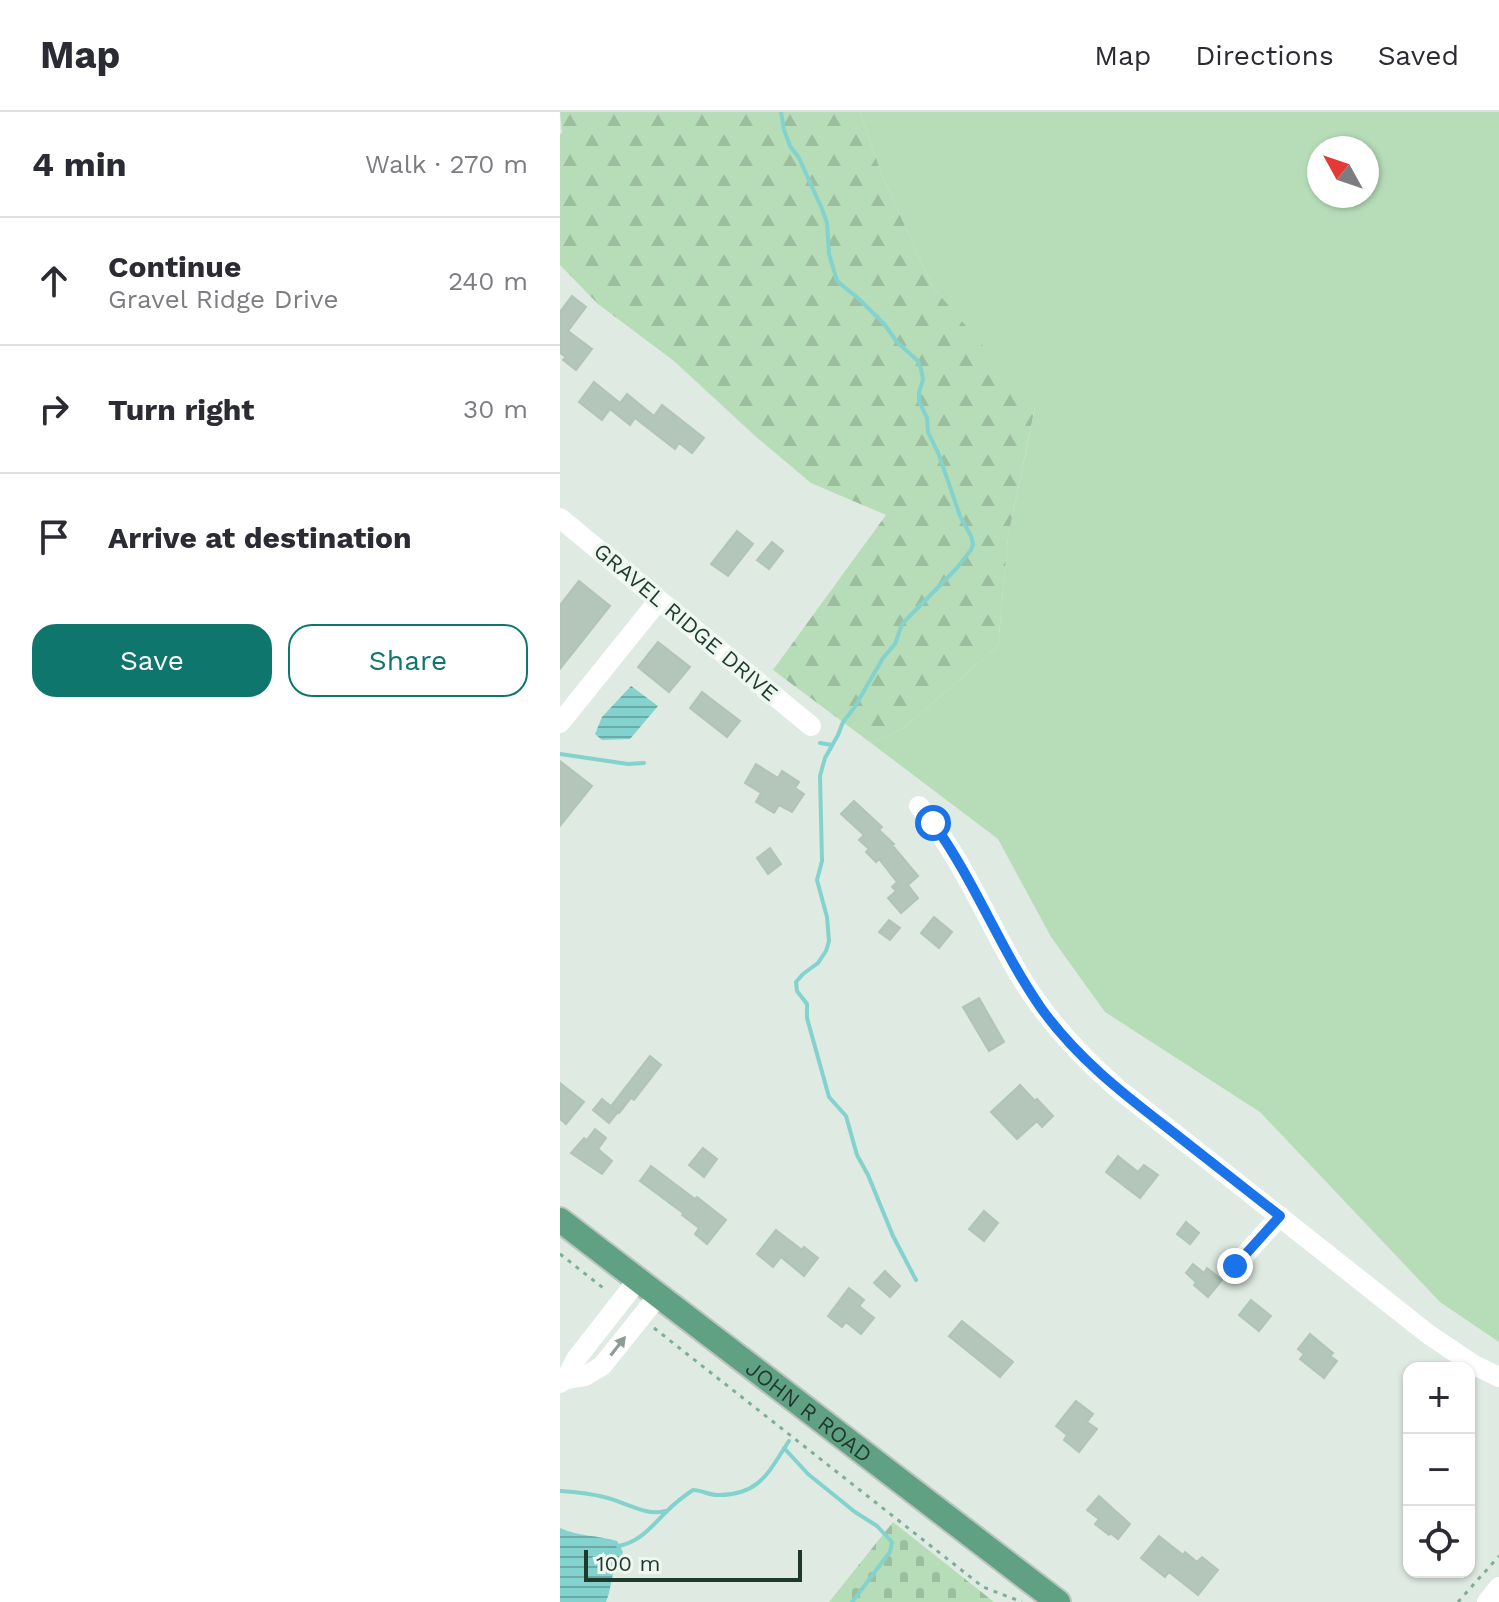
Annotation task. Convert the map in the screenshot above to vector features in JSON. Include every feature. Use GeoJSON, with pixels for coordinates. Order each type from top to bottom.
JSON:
{"type":"FeatureCollection","features":[{"type":"Feature","properties":{"kind":"main road","name":"JOHN R ROAD"},"geometry":{"type":"LineString","coordinates":[[560,1220],[1058,1602]]}},
{"type":"Feature","properties":{"kind":"street","name":"GRAVEL RIDGE DRIVE"},"geometry":{"type":"LineString","coordinates":[[560,518],[811,726]]}},
{"type":"Feature","properties":{"kind":"street"},"geometry":{"type":"LineString","coordinates":[[560,723],[659,600]]}},
{"type":"Feature","properties":{"kind":"street"},"geometry":{"type":"LineString","coordinates":[[919,806],[948,844],[1020,976],[1073,1047],[1117,1088],[1428,1334],[1474,1365],[1499,1377]]}},
{"type":"Feature","properties":{"kind":"street"},"geometry":{"type":"LineString","coordinates":[[1235,1266],[1280,1216]]}},
{"type":"Feature","properties":{"kind":"street"},"geometry":{"type":"LineString","coordinates":[[563,1381],[576,1359],[637,1281]]}},
{"type":"Feature","properties":{"kind":"street"},"geometry":{"type":"LineString","coordinates":[[563,1381],[585,1376],[602,1366],[658,1296]]}},
{"type":"Feature","properties":{"kind":"street"},"geometry":{"type":"LineString","coordinates":[[1487,1602],[1499,1587]]}},
{"type":"Feature","properties":{"kind":"path"},"geometry":{"type":"LineString","coordinates":[[560,1254],[620,1302]]}},
{"type":"Feature","properties":{"kind":"path"},"geometry":{"type":"LineString","coordinates":[[641,1317],[983,1587],[1022,1602]]}},
{"type":"Feature","properties":{"kind":"path"},"geometry":{"type":"LineString","coordinates":[[1458,1602],[1499,1556]]}},
{"type":"Feature","properties":{"kind":"green space"},"geometry":{"type":"Polygon","coordinates":[[[560,112],[860,112],[882,175],[932,286],[1035,407],[1008,537],[998,646],[904,728],[871,743],[773,670],[886,515],[811,483],[674,361],[598,304],[560,265],[560,112]]]}},
{"type":"Feature","properties":{"kind":"green space"},"geometry":{"type":"Polygon","coordinates":[[[860,112],[1499,112],[1499,1342],[1440,1302],[1260,1112],[1105,1012],[1051,937],[998,839],[871,743],[904,728],[998,646],[1008,537],[1035,408],[932,286],[882,175],[860,112]]]}},
{"type":"Feature","properties":{"kind":"green space"},"geometry":{"type":"Polygon","coordinates":[[[893,1522],[994,1602],[829,1602],[893,1522]]]}},
{"type":"Feature","properties":{"kind":"water"},"geometry":{"type":"Polygon","coordinates":[[[631,686],[658,706],[630,739],[602,740],[595,734],[602,717],[631,686]]]}},
{"type":"Feature","properties":{"kind":"water"},"geometry":{"type":"Polygon","coordinates":[[[560,1528],[617,1541],[623,1552],[606,1602],[560,1602],[560,1528]]]}},
{"type":"Feature","properties":{"kind":"building"},"geometry":{"type":"Polygon","coordinates":[[[572,296],[586,307],[568,331],[592,349],[576,370],[563,360],[566,357],[560,353],[560,312],[572,296]]]}},
{"type":"Feature","properties":{"kind":"building"},"geometry":{"type":"Polygon","coordinates":[[[594,382],[620,403],[627,394],[654,416],[662,405],[704,438],[692,453],[679,443],[675,449],[635,418],[630,425],[610,409],[602,420],[579,402],[594,382]]]}},
{"type":"Feature","properties":{"kind":"building"},"geometry":{"type":"Polygon","coordinates":[[[737,531],[753,544],[728,576],[711,564],[737,531]]]}},
{"type":"Feature","properties":{"kind":"building"},"geometry":{"type":"Polygon","coordinates":[[[772,542],[783,551],[769,569],[757,560],[772,542]]]}},
{"type":"Feature","properties":{"kind":"building"},"geometry":{"type":"Polygon","coordinates":[[[579,581],[610,606],[560,669],[560,605],[579,581]]]}},
{"type":"Feature","properties":{"kind":"building"},"geometry":{"type":"Polygon","coordinates":[[[658,642],[690,667],[669,692],[638,667],[658,642]]]}},
{"type":"Feature","properties":{"kind":"building"},"geometry":{"type":"Polygon","coordinates":[[[702,692],[740,721],[727,737],[690,708],[702,692]]]}},
{"type":"Feature","properties":{"kind":"building"},"geometry":{"type":"Polygon","coordinates":[[[560,761],[592,786],[560,826],[560,761]]]}},
{"type":"Feature","properties":{"kind":"building"},"geometry":{"type":"Polygon","coordinates":[[[756,764],[778,778],[782,771],[799,782],[795,788],[804,794],[792,812],[779,805],[774,813],[756,802],[761,793],[745,783],[756,764]]]}},
{"type":"Feature","properties":{"kind":"building"},"geometry":{"type":"Polygon","coordinates":[[[854,801],[882,827],[879,830],[918,876],[908,885],[918,898],[901,913],[888,898],[896,891],[892,887],[897,882],[879,859],[876,862],[866,852],[869,849],[859,840],[864,835],[841,814],[854,801]]]}},
{"type":"Feature","properties":{"kind":"building"},"geometry":{"type":"Polygon","coordinates":[[[770,848],[781,864],[768,874],[757,858],[770,848]]]}},
{"type":"Feature","properties":{"kind":"building"},"geometry":{"type":"Polygon","coordinates":[[[934,917],[952,932],[939,948],[921,933],[934,917]]]}},
{"type":"Feature","properties":{"kind":"building"},"geometry":{"type":"Polygon","coordinates":[[[889,920],[900,928],[890,940],[879,932],[889,920]]]}},
{"type":"Feature","properties":{"kind":"building"},"geometry":{"type":"Polygon","coordinates":[[[979,998],[1004,1042],[989,1051],[963,1007],[979,998]]]}},
{"type":"Feature","properties":{"kind":"building"},"geometry":{"type":"Polygon","coordinates":[[[650,1056],[661,1065],[634,1100],[631,1098],[619,1113],[611,1106],[650,1056]]]}},
{"type":"Feature","properties":{"kind":"building"},"geometry":{"type":"Polygon","coordinates":[[[560,1083],[584,1102],[566,1124],[560,1119],[560,1083]]]}},
{"type":"Feature","properties":{"kind":"building"},"geometry":{"type":"Polygon","coordinates":[[[1020,1085],[1053,1116],[1042,1127],[1037,1121],[1017,1139],[991,1112],[1020,1085]]]}},
{"type":"Feature","properties":{"kind":"building"},"geometry":{"type":"Polygon","coordinates":[[[602,1099],[618,1112],[609,1123],[593,1110],[602,1099]]]}},
{"type":"Feature","properties":{"kind":"building"},"geometry":{"type":"Polygon","coordinates":[[[595,1129],[606,1138],[598,1149],[612,1161],[602,1174],[571,1153],[595,1129]]]}},
{"type":"Feature","properties":{"kind":"building"},"geometry":{"type":"Polygon","coordinates":[[[703,1148],[717,1159],[704,1177],[689,1165],[703,1148]]]}},
{"type":"Feature","properties":{"kind":"building"},"geometry":{"type":"Polygon","coordinates":[[[1118,1156],[1138,1172],[1144,1165],[1158,1175],[1140,1198],[1106,1172],[1118,1156]]]}},
{"type":"Feature","properties":{"kind":"building"},"geometry":{"type":"Polygon","coordinates":[[[651,1166],[726,1220],[707,1244],[695,1234],[699,1228],[640,1181],[651,1166]]]}},
{"type":"Feature","properties":{"kind":"building"},"geometry":{"type":"Polygon","coordinates":[[[984,1211],[998,1223],[984,1241],[969,1229],[984,1211]]]}},
{"type":"Feature","properties":{"kind":"building"},"geometry":{"type":"Polygon","coordinates":[[[1186,1222],[1199,1233],[1190,1244],[1177,1234],[1186,1222]]]}},
{"type":"Feature","properties":{"kind":"building"},"geometry":{"type":"Polygon","coordinates":[[[776,1230],[818,1258],[804,1276],[781,1257],[773,1267],[757,1254],[776,1230]]]}},
{"type":"Feature","properties":{"kind":"building"},"geometry":{"type":"Polygon","coordinates":[[[1193,1264],[1204,1273],[1207,1268],[1222,1280],[1208,1297],[1186,1273],[1193,1264]]]}},
{"type":"Feature","properties":{"kind":"building"},"geometry":{"type":"Polygon","coordinates":[[[885,1271],[900,1286],[890,1297],[874,1283],[885,1271]]]}},
{"type":"Feature","properties":{"kind":"building"},"geometry":{"type":"Polygon","coordinates":[[[849,1288],[864,1300],[859,1306],[874,1318],[861,1334],[846,1322],[842,1327],[828,1316],[849,1288]]]}},
{"type":"Feature","properties":{"kind":"building"},"geometry":{"type":"Polygon","coordinates":[[[1251,1300],[1271,1316],[1259,1331],[1239,1315],[1251,1300]]]}},
{"type":"Feature","properties":{"kind":"building"},"geometry":{"type":"Polygon","coordinates":[[[962,1321],[1013,1362],[1000,1377],[949,1336],[962,1321]]]}},
{"type":"Feature","properties":{"kind":"building"},"geometry":{"type":"Polygon","coordinates":[[[1310,1334],[1333,1353],[1330,1356],[1337,1361],[1324,1378],[1300,1359],[1304,1354],[1298,1349],[1310,1334]]]}},
{"type":"Feature","properties":{"kind":"building"},"geometry":{"type":"Polygon","coordinates":[[[1076,1401],[1093,1414],[1087,1422],[1097,1429],[1079,1452],[1064,1440],[1067,1435],[1056,1426],[1076,1401]]]}},
{"type":"Feature","properties":{"kind":"building"},"geometry":{"type":"Polygon","coordinates":[[[1099,1496],[1130,1524],[1118,1539],[1095,1524],[1099,1519],[1087,1510],[1099,1496]]]}},
{"type":"Feature","properties":{"kind":"building"},"geometry":{"type":"Polygon","coordinates":[[[1159,1536],[1183,1555],[1185,1552],[1197,1562],[1202,1557],[1218,1570],[1198,1595],[1169,1572],[1165,1577],[1141,1558],[1159,1536]]]}},
{"type":"Feature","properties":{"kind":"waterway"},"geometry":{"type":"LineString","coordinates":[[781,112],[790,146],[799,158],[827,223],[829,254],[837,281],[859,299],[918,361],[923,379],[919,401],[927,418],[928,432],[973,544],[956,569],[902,624],[895,644],[843,722],[825,758],[820,776],[822,861],[817,880],[827,917],[829,941],[818,963],[796,982],[797,991],[807,1004],[807,1018],[829,1097],[846,1116],[857,1155],[916,1280]]}},
{"type":"Feature","properties":{"kind":"waterway"},"geometry":{"type":"LineString","coordinates":[[820,743],[832,745]]}},
{"type":"Feature","properties":{"kind":"waterway"},"geometry":{"type":"LineString","coordinates":[[560,754],[628,764],[644,763]]}},
{"type":"Feature","properties":{"kind":"waterway"},"geometry":{"type":"LineString","coordinates":[[618,1546],[639,1538],[693,1490],[714,1495],[732,1494],[753,1486],[769,1472],[789,1441]]}},
{"type":"Feature","properties":{"kind":"waterway"},"geometry":{"type":"LineString","coordinates":[[784,1448],[808,1474],[877,1526],[892,1542],[890,1552],[852,1602]]}},
{"type":"Feature","properties":{"kind":"waterway"},"geometry":{"type":"LineString","coordinates":[[560,1491],[598,1496],[651,1512],[665,1511]]}},
{"type":"Feature","properties":{"kind":"route"},"geometry":{"type":"LineString","coordinates":[[933,823],[948,844],[1020,976],[1073,1047],[1117,1088],[1280,1216],[1235,1266]]}}]}
